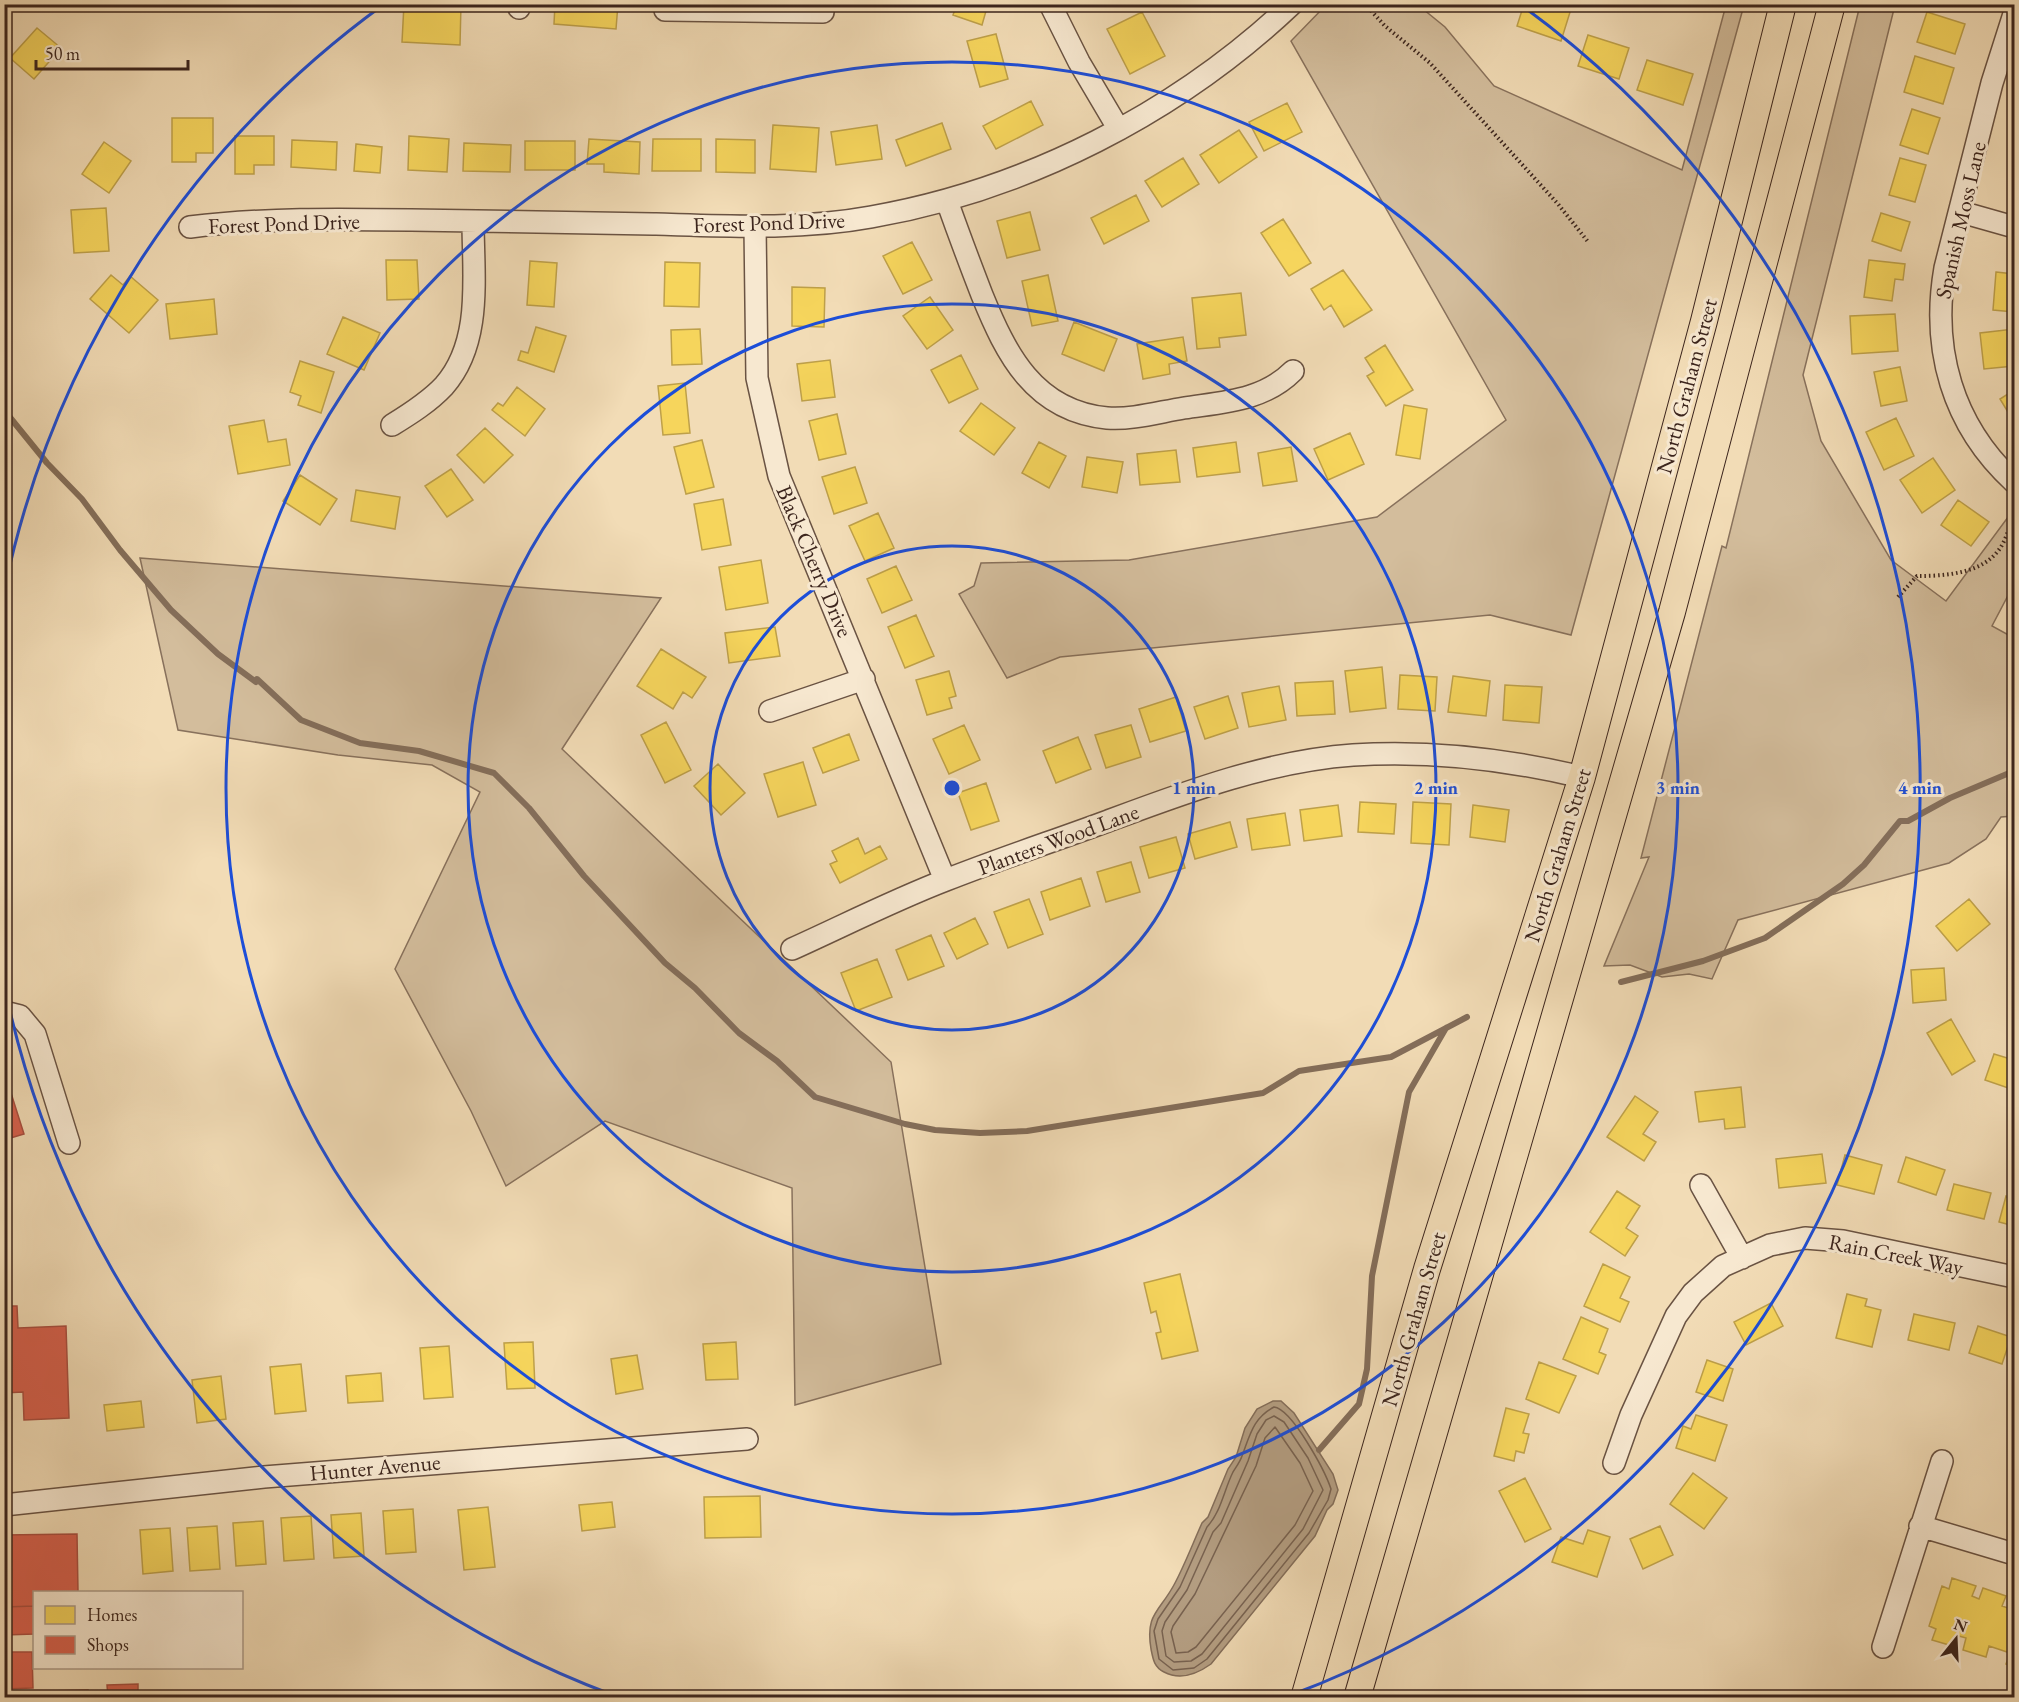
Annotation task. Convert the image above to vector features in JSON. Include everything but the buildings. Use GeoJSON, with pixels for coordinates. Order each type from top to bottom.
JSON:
{"type":"FeatureCollection","features":[{"type":"Feature","properties":{"kind":"main road","name":"North Graham Street"},"geometry":{"type":"LineString","coordinates":[[1304,1698],[1427,1269],[1582,777],[1704,321],[1783,4]]}},
{"type":"Feature","properties":{"kind":"main road","name":"North Graham Street"},"geometry":{"type":"LineString","coordinates":[[1357,1698],[1672,612],[1832,4]]}},
{"type":"Feature","properties":{"kind":"street"},"geometry":{"type":"LineString","coordinates":[[665,10],[823,12],[823,4]]}},
{"type":"Feature","properties":{"kind":"street","name":"Forest Pond Drive"},"geometry":{"type":"LineString","coordinates":[[189,227],[334,219],[754,226],[870,218],[947,201],[1025,174],[1118,128],[1173,97],[1238,52],[1292,4]]}},
{"type":"Feature","properties":{"kind":"street"},"geometry":{"type":"LineString","coordinates":[[1051,6],[1079,62],[1118,128]]}},
{"type":"Feature","properties":{"kind":"street","name":"Spanish Moss Lane"},"geometry":{"type":"LineString","coordinates":[[2014,14],[1992,83],[1940,298],[1943,361],[1962,415],[1978,442],[2014,482]]}},
{"type":"Feature","properties":{"kind":"street"},"geometry":{"type":"LineString","coordinates":[[947,201],[1001,342],[1018,368],[1034,385],[1058,403],[1087,414],[1124,417],[1248,398],[1281,383],[1293,371]]}},
{"type":"Feature","properties":{"kind":"street"},"geometry":{"type":"LineString","coordinates":[[1961,212],[2014,227]]}},
{"type":"Feature","properties":{"kind":"street"},"geometry":{"type":"LineString","coordinates":[[392,425],[444,386],[459,363],[467,343],[473,299],[473,221]]}},
{"type":"Feature","properties":{"kind":"street","name":"Black Cherry Drive"},"geometry":{"type":"LineString","coordinates":[[754,226],[757,378],[766,428],[779,476],[945,880]]}},
{"type":"Feature","properties":{"kind":"street"},"geometry":{"type":"LineString","coordinates":[[770,711],[864,679]]}},
{"type":"Feature","properties":{"kind":"street","name":"Planters Wood Lane"},"geometry":{"type":"LineString","coordinates":[[792,949],[945,880],[1192,790],[1300,762],[1351,755],[1463,755],[1521,763],[1582,777]]}},
{"type":"Feature","properties":{"kind":"street"},"geometry":{"type":"LineString","coordinates":[[4,1012],[20,1017],[35,1034],[69,1143]]}},
{"type":"Feature","properties":{"kind":"street"},"geometry":{"type":"LineString","coordinates":[[1701,1185],[1742,1257]]}},
{"type":"Feature","properties":{"kind":"street","name":"Rain Creek Way"},"geometry":{"type":"LineString","coordinates":[[1614,1463],[1631,1415],[1676,1316],[1709,1277],[1723,1266],[1742,1257],[1770,1245],[1805,1238],[1843,1241],[2014,1277]]}},
{"type":"Feature","properties":{"kind":"street","name":"Hunter Avenue"},"geometry":{"type":"LineString","coordinates":[[4,1505],[264,1477],[747,1439]]}},
{"type":"Feature","properties":{"kind":"street"},"geometry":{"type":"LineString","coordinates":[[1883,1647],[1942,1461]]}},
{"type":"Feature","properties":{"kind":"street"},"geometry":{"type":"LineString","coordinates":[[1920,1526],[2014,1554]]}},
{"type":"Feature","properties":{"kind":"path"},"geometry":{"type":"LineString","coordinates":[[1365,4],[1385,26],[1430,63],[1558,204],[1589,243]]}},
{"type":"Feature","properties":{"kind":"path"},"geometry":{"type":"LineString","coordinates":[[1898,597],[1917,576],[1957,574],[1982,563],[1997,552],[2014,516]]}},
{"type":"Feature","properties":{"kind":"shaded area"},"geometry":{"type":"Polygon","coordinates":[[[1327,4],[1418,5],[1445,27],[1494,86],[1682,170],[1726,5],[1744,5],[1571,635],[1490,615],[1060,657],[1007,678],[959,594],[974,586],[981,563],[1129,560],[1377,517],[1506,420],[1291,41],[1327,4]]]}},
{"type":"Feature","properties":{"kind":"shaded area"},"geometry":{"type":"Polygon","coordinates":[[[1860,5],[1895,5],[1803,375],[1821,441],[1891,560],[1946,601],[2014,509],[2014,584],[1992,626],[2014,638],[2014,816],[2001,817],[1986,839],[1949,863],[1738,920],[1712,979],[1689,974],[1662,977],[1630,965],[1604,966],[1649,857],[1641,858],[1722,546],[1726,548],[1860,5]]]}},
{"type":"Feature","properties":{"kind":"shaded area"},"geometry":{"type":"Polygon","coordinates":[[[140,558],[661,598],[562,749],[891,1062],[941,1364],[795,1405],[792,1188],[605,1121],[506,1186],[471,1111],[395,969],[480,792],[432,765],[338,755],[178,730],[140,558]]]}},
{"type":"Feature","properties":{"kind":"water"},"geometry":{"type":"Polygon","coordinates":[[[1273,1401],[1281,1401],[1294,1413],[1333,1474],[1338,1490],[1333,1504],[1327,1510],[1315,1536],[1211,1664],[1189,1675],[1170,1675],[1158,1668],[1153,1659],[1150,1637],[1152,1620],[1175,1583],[1202,1523],[1208,1517],[1228,1469],[1236,1457],[1245,1428],[1257,1409],[1273,1401]]]}},
{"type":"Feature","properties":{"kind":"waterway"},"geometry":{"type":"LineString","coordinates":[[4,410],[47,463],[82,499],[120,550],[171,610],[218,654],[256,682],[257,679],[301,720],[360,743],[419,751],[494,773],[529,808],[584,876],[665,963],[695,988],[739,1033],[777,1061],[815,1097],[905,1124],[935,1130],[980,1133],[1027,1131],[1263,1093],[1299,1071],[1391,1057],[1467,1017]]}},
{"type":"Feature","properties":{"kind":"waterway"},"geometry":{"type":"LineString","coordinates":[[1621,982],[1703,961],[1765,938],[1843,884],[1864,865],[1900,821],[1908,821],[1950,798],[2014,771]]}},
{"type":"Feature","properties":{"kind":"waterway"},"geometry":{"type":"LineString","coordinates":[[1319,1450],[1359,1404],[1367,1369],[1372,1276],[1409,1092],[1446,1028]]}}]}
